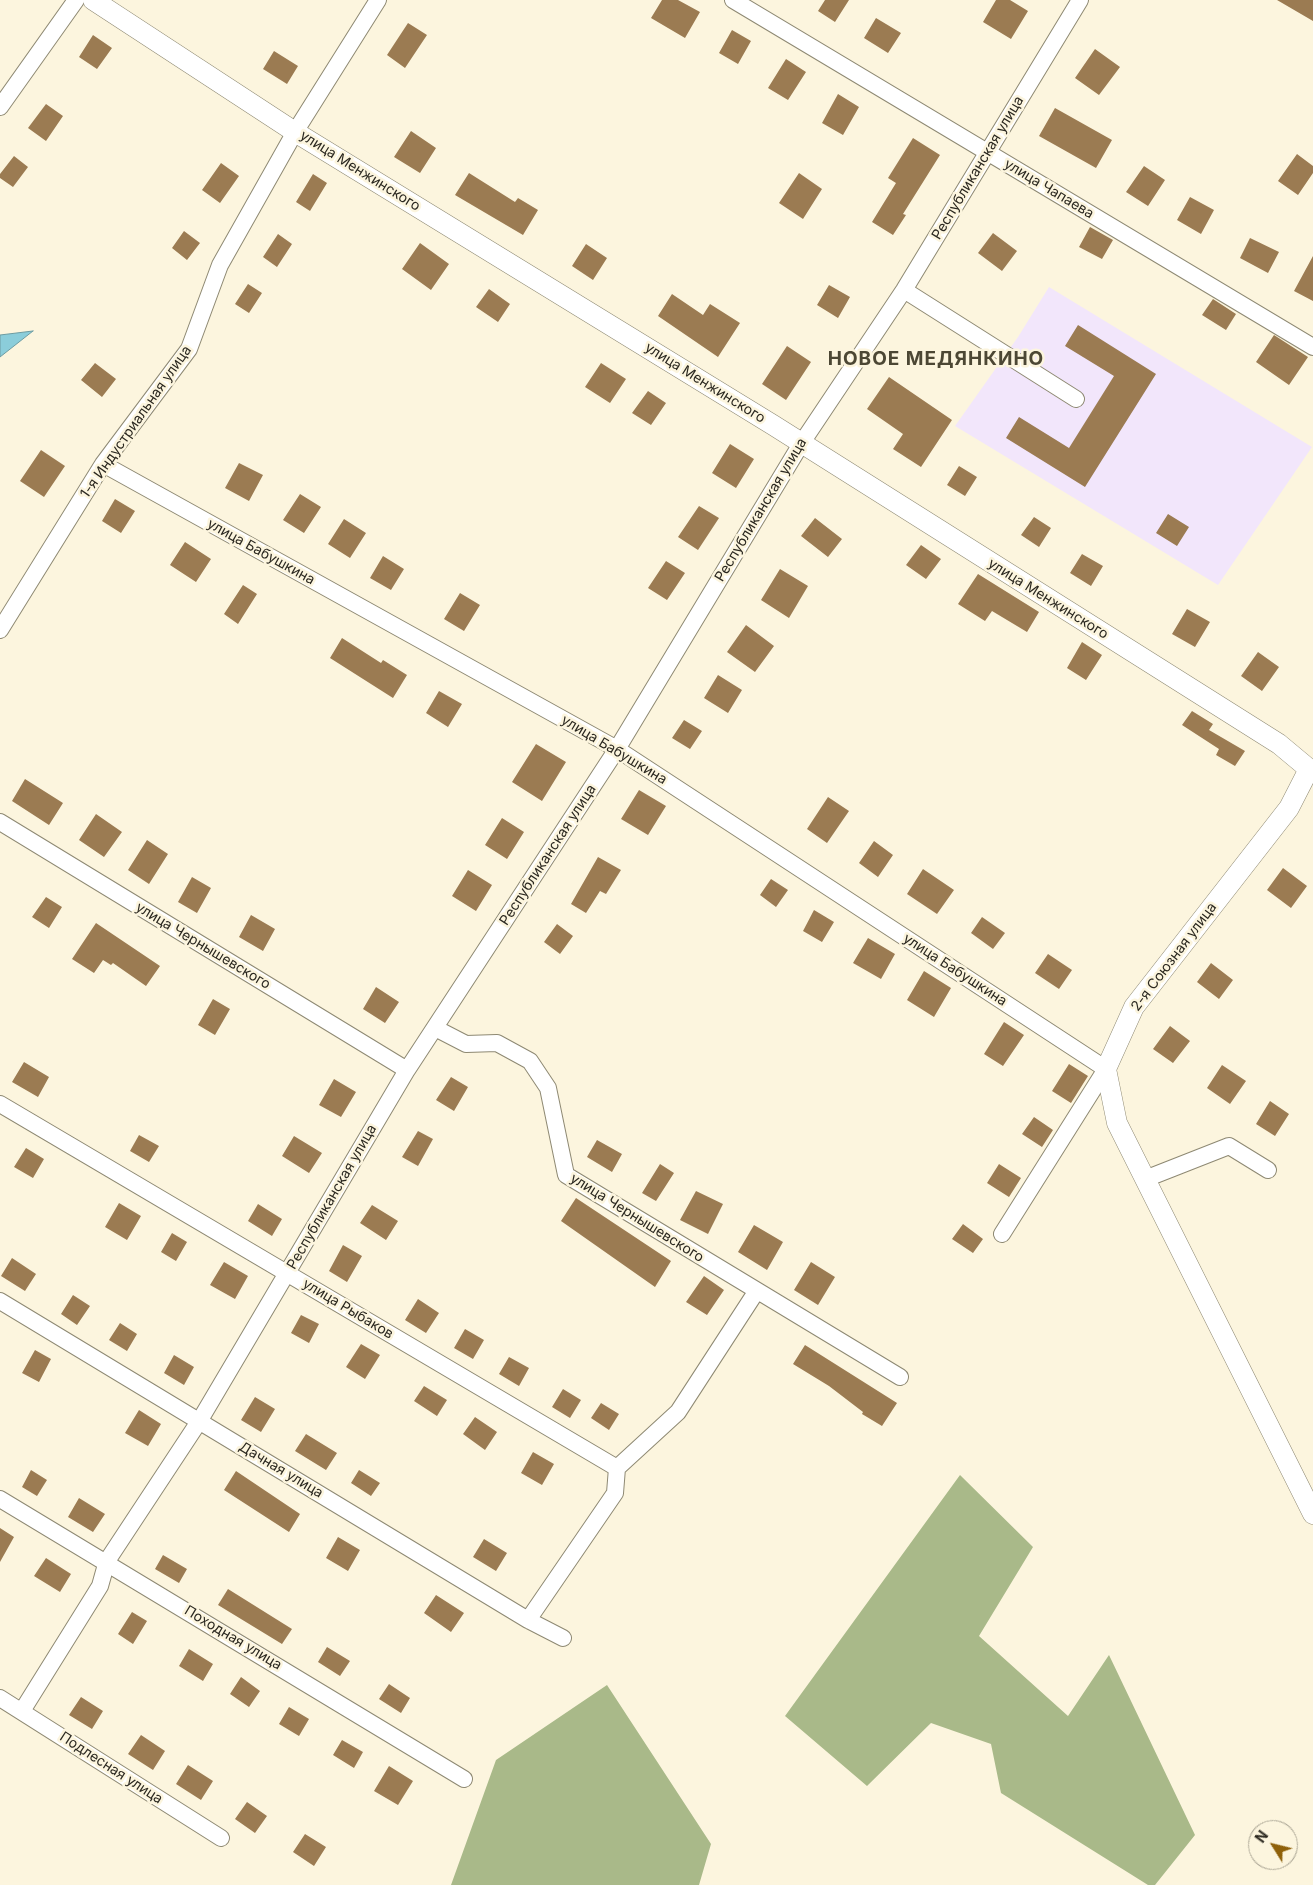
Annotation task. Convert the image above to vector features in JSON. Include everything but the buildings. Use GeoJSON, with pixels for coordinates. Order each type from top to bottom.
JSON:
{"type":"FeatureCollection","features":[{"type":"Feature","properties":{"kind":"main road","name":"улица Менжинского"},"geometry":{"type":"LineString","coordinates":[[93,0],[295,132],[801,444],[1279,744],[1312,768]]}},
{"type":"Feature","properties":{"kind":"main road","name":"2-я Союзная улица"},"geometry":{"type":"LineString","coordinates":[[1106,1069],[1134,1007],[1289,808],[1312,768]]}},
{"type":"Feature","properties":{"kind":"main road"},"geometry":{"type":"LineString","coordinates":[[1106,1069],[1117,1122],[1313,1514]]}},
{"type":"Feature","properties":{"kind":"street"},"geometry":{"type":"LineString","coordinates":[[0,107],[76,0]]}},
{"type":"Feature","properties":{"kind":"street","name":"1-я Индустриальная улица"},"geometry":{"type":"LineString","coordinates":[[0,630],[103,464],[189,349],[220,265],[295,132],[378,0]]}},
{"type":"Feature","properties":{"kind":"street","name":"улица Чапаева"},"geometry":{"type":"LineString","coordinates":[[733,0],[1313,347]]}},
{"type":"Feature","properties":{"kind":"street","name":"Республиканская улица"},"geometry":{"type":"LineString","coordinates":[[22,1711],[100,1586],[106,1561],[200,1420],[407,1070],[617,749],[801,444],[904,290],[1080,0]]}},
{"type":"Feature","properties":{"kind":"street"},"geometry":{"type":"LineString","coordinates":[[904,290],[1076,400]]}},
{"type":"Feature","properties":{"kind":"street","name":"улица Бабушкина"},"geometry":{"type":"LineString","coordinates":[[103,464],[617,749],[1106,1069]]}},
{"type":"Feature","properties":{"kind":"street","name":"улица Чернышевского"},"geometry":{"type":"LineString","coordinates":[[0,822],[407,1070]]}},
{"type":"Feature","properties":{"kind":"street","name":"улица Чернышевского"},"geometry":{"type":"LineString","coordinates":[[435,1028],[466,1044],[497,1043],[530,1061],[548,1088],[566,1175],[756,1292],[900,1377]]}},
{"type":"Feature","properties":{"kind":"street","name":"2-я Союзная улица"},"geometry":{"type":"LineString","coordinates":[[1002,1234],[1106,1069]]}},
{"type":"Feature","properties":{"kind":"street","name":"улица Рыбаков"},"geometry":{"type":"LineString","coordinates":[[0,1104],[617,1468]]}},
{"type":"Feature","properties":{"kind":"street"},"geometry":{"type":"LineString","coordinates":[[1145,1179],[1230,1146],[1268,1170]]}},
{"type":"Feature","properties":{"kind":"street"},"geometry":{"type":"LineString","coordinates":[[528,1620],[615,1493],[617,1468],[678,1412],[756,1292]]}},
{"type":"Feature","properties":{"kind":"street","name":"Дачная улица"},"geometry":{"type":"LineString","coordinates":[[0,1301],[200,1420],[528,1620],[563,1638]]}},
{"type":"Feature","properties":{"kind":"street","name":"Походная улица"},"geometry":{"type":"LineString","coordinates":[[0,1499],[464,1778]]}},
{"type":"Feature","properties":{"kind":"street","name":"Подлесная улица"},"geometry":{"type":"LineString","coordinates":[[0,1698],[221,1838]]}},
{"type":"Feature","properties":{"kind":"shaded area"},"geometry":{"type":"Polygon","coordinates":[[[1049,287],[1312,447],[1218,585],[955,426],[1018,337],[1049,287]]]}},
{"type":"Feature","properties":{"kind":"green space"},"geometry":{"type":"Polygon","coordinates":[[[960,1475],[1033,1547],[979,1636],[1068,1716],[1109,1655],[1195,1835],[1155,1885],[1148,1885],[1001,1793],[991,1744],[931,1723],[867,1786],[785,1716],[960,1475]]]}},
{"type":"Feature","properties":{"kind":"green space"},"geometry":{"type":"Polygon","coordinates":[[[607,1685],[711,1844],[699,1885],[451,1885],[496,1760],[607,1685]]]}},
{"type":"Feature","properties":{"kind":"water"},"geometry":{"type":"Polygon","coordinates":[[[33,331],[0,357],[0,335],[33,331]]]}},
{"type":"Feature","properties":{"kind":"district","name":"НОВОЕ МЕДЯНКИНО"},"geometry":{"type":"Point","coordinates":[936,359]}}]}
